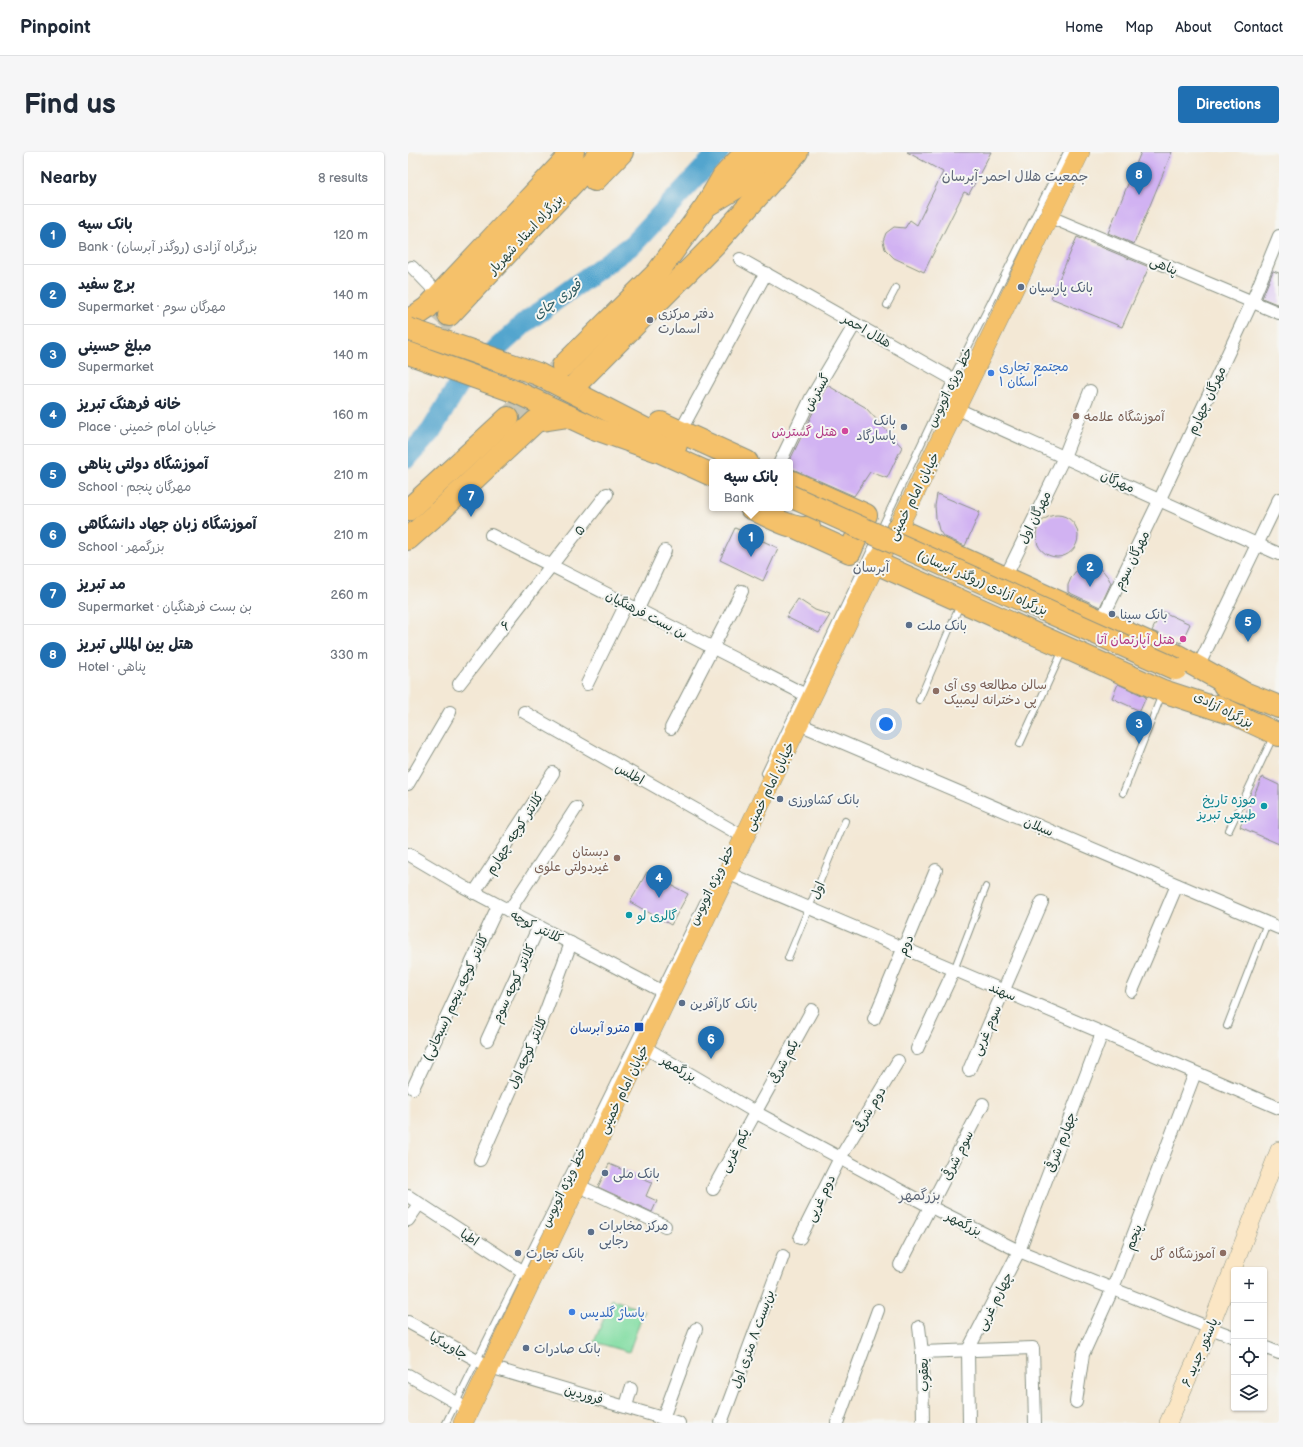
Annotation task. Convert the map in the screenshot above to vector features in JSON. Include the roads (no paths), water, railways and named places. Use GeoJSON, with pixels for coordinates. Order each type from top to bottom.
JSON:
{"type":"FeatureCollection","features":[{"type":"Feature","properties":{"kind":"highway"},"geometry":{"type":"LineString","coordinates":[[408,321],[427,308],[573,152]]}},
{"type":"Feature","properties":{"kind":"highway","name":"بزرگراه استاد شهریار"},"geometry":{"type":"LineString","coordinates":[[449,315],[602,152]]}},
{"type":"Feature","properties":{"kind":"highway"},"geometry":{"type":"LineString","coordinates":[[510,250],[566,210],[622,152]]}},
{"type":"Feature","properties":{"kind":"highway"},"geometry":{"type":"LineString","coordinates":[[563,366],[656,273],[706,206],[723,177],[746,152]]}},
{"type":"Feature","properties":{"kind":"highway"},"geometry":{"type":"LineString","coordinates":[[706,206],[739,186],[772,152]]}},
{"type":"Feature","properties":{"kind":"highway"},"geometry":{"type":"LineString","coordinates":[[570,390],[715,244],[797,152]]}},
{"type":"Feature","properties":{"kind":"highway"},"geometry":{"type":"LineString","coordinates":[[408,328],[538,374],[669,442],[709,460]]}},
{"type":"Feature","properties":{"kind":"highway"},"geometry":{"type":"LineString","coordinates":[[408,353],[516,392],[596,429],[639,458],[709,490]]}},
{"type":"Feature","properties":{"kind":"highway"},"geometry":{"type":"LineString","coordinates":[[408,539],[536,421],[568,416]]}},
{"type":"Feature","properties":{"kind":"highway"},"geometry":{"type":"LineString","coordinates":[[408,510],[508,418]]}},
{"type":"Feature","properties":{"kind":"highway"},"geometry":{"type":"LineString","coordinates":[[596,429],[669,442],[735,459]]}},
{"type":"Feature","properties":{"kind":"highway"},"geometry":{"type":"LineString","coordinates":[[669,442],[709,473]]}},
{"type":"Feature","properties":{"kind":"highway"},"geometry":{"type":"LineString","coordinates":[[758,511],[850,552],[866,515],[793,482]]}},
{"type":"Feature","properties":{"kind":"highway"},"geometry":{"type":"LineString","coordinates":[[795,527],[805,529],[809,528],[817,518],[822,502],[821,498],[814,492]]}},
{"type":"Feature","properties":{"kind":"highway","name":"بزرگراه آزادی (روگذر آبرسان)"},"geometry":{"type":"LineString","coordinates":[[793,497],[1170,680]]}},
{"type":"Feature","properties":{"kind":"highway","name":"بزرگراه آزادی (روگذر آبرسان)"},"geometry":{"type":"LineString","coordinates":[[792,511],[1170,680]]}},
{"type":"Feature","properties":{"kind":"highway"},"geometry":{"type":"LineString","coordinates":[[897,529],[1178,656],[1239,690]]}},
{"type":"Feature","properties":{"kind":"highway"},"geometry":{"type":"LineString","coordinates":[[876,564],[1064,647],[1170,680]]}},
{"type":"Feature","properties":{"kind":"highway"},"geometry":{"type":"LineString","coordinates":[[1008,622],[1002,611],[1004,596],[1012,588],[1014,582]]}},
{"type":"Feature","properties":{"kind":"highway","name":"بزرگراه آزادی"},"geometry":{"type":"LineString","coordinates":[[1170,680],[1239,690],[1279,707]]}},
{"type":"Feature","properties":{"kind":"highway","name":"بزرگراه آزادی"},"geometry":{"type":"LineString","coordinates":[[1170,680],[1230,713],[1277,734]]}},
{"type":"Feature","properties":{"kind":"main road","name":"خیابان امام خمینی"},"geometry":{"type":"LineString","coordinates":[[462,1412],[483,1364],[527,1274],[577,1185],[644,1047],[664,993],[727,873],[739,834],[799,724],[806,696],[876,564],[897,529],[957,408],[960,383],[1050,217],[1080,152]]}},
{"type":"Feature","properties":{"kind":"main road","name":"پاستور جدید ۶"},"geometry":{"type":"LineString","coordinates":[[1168,1422],[1210,1328],[1279,1150]]}},
{"type":"Feature","properties":{"kind":"street","name":"پناهی"},"geometry":{"type":"LineString","coordinates":[[1050,217],[1279,313]]}},
{"type":"Feature","properties":{"kind":"street"},"geometry":{"type":"LineString","coordinates":[[1252,302],[1279,236]]}},
{"type":"Feature","properties":{"kind":"street","name":"هلال احمر"},"geometry":{"type":"LineString","coordinates":[[740,259],[856,324],[874,331],[960,383]]}},
{"type":"Feature","properties":{"kind":"street"},"geometry":{"type":"LineString","coordinates":[[412,267],[439,295]]}},
{"type":"Feature","properties":{"kind":"street"},"geometry":{"type":"LineString","coordinates":[[669,442],[766,273]]}},
{"type":"Feature","properties":{"kind":"street","name":"مهرگان چهارم"},"geometry":{"type":"LineString","coordinates":[[1160,499],[1252,302]]}},
{"type":"Feature","properties":{"kind":"street","name":"گسترش"},"geometry":{"type":"LineString","coordinates":[[781,459],[811,398],[856,324]]}},
{"type":"Feature","properties":{"kind":"street","name":"مهرگان اول"},"geometry":{"type":"LineString","coordinates":[[1014,582],[1090,391]]}},
{"type":"Feature","properties":{"kind":"street","name":"مهرگان"},"geometry":{"type":"LineString","coordinates":[[957,408],[1279,554]]}},
{"type":"Feature","properties":{"kind":"street","name":"۵"},"geometry":{"type":"LineString","coordinates":[[552,565],[607,494]]}},
{"type":"Feature","properties":{"kind":"street","name":"مهرگان سوم"},"geometry":{"type":"LineString","coordinates":[[1101,621],[1160,499]]}},
{"type":"Feature","properties":{"kind":"street"},"geometry":{"type":"LineString","coordinates":[[1198,667],[1279,499]]}},
{"type":"Feature","properties":{"kind":"street","name":"بن بست فرهنگیان"},"geometry":{"type":"LineString","coordinates":[[491,535],[806,696]]}},
{"type":"Feature","properties":{"kind":"street"},"geometry":{"type":"LineString","coordinates":[[638,609],[664,551]]}},
{"type":"Feature","properties":{"kind":"street","name":"۶"},"geometry":{"type":"LineString","coordinates":[[459,684],[552,565]]}},
{"type":"Feature","properties":{"kind":"street"},"geometry":{"type":"LineString","coordinates":[[671,728],[742,591]]}},
{"type":"Feature","properties":{"kind":"street"},"geometry":{"type":"LineString","coordinates":[[587,684],[626,604]]}},
{"type":"Feature","properties":{"kind":"street"},"geometry":{"type":"LineString","coordinates":[[408,784],[450,712]]}},
{"type":"Feature","properties":{"kind":"street","name":"اطلس"},"geometry":{"type":"LineString","coordinates":[[524,712],[739,834]]}},
{"type":"Feature","properties":{"kind":"street","name":"سبلان"},"geometry":{"type":"LineString","coordinates":[[799,724],[1279,928]]}},
{"type":"Feature","properties":{"kind":"street","name":"کلانتر کوچه چهارم"},"geometry":{"type":"LineString","coordinates":[[474,893],[553,773]]}},
{"type":"Feature","properties":{"kind":"street","name":"کلانتر کوچه پنجم (سبحانی)"},"geometry":{"type":"LineString","coordinates":[[413,1088],[503,908],[576,808]]}},
{"type":"Feature","properties":{"kind":"street","name":"کلانتر کوچه"},"geometry":{"type":"LineString","coordinates":[[408,854],[474,893],[664,993]]}},
{"type":"Feature","properties":{"kind":"street","name":"دوم"},"geometry":{"type":"LineString","coordinates":[[874,1019],[936,870]]}},
{"type":"Feature","properties":{"kind":"street","name":"سهند"},"geometry":{"type":"LineString","coordinates":[[727,873],[1279,1108]]}},
{"type":"Feature","properties":{"kind":"street"},"geometry":{"type":"LineString","coordinates":[[1132,991],[1177,884]]}},
{"type":"Feature","properties":{"kind":"street"},"geometry":{"type":"LineString","coordinates":[[1003,991],[1042,902]]}},
{"type":"Feature","properties":{"kind":"street","name":"کلانتر کوچه سوم"},"geometry":{"type":"LineString","coordinates":[[487,1040],[539,926]]}},
{"type":"Feature","properties":{"kind":"street","name":"کلانتر کوچه اول"},"geometry":{"type":"LineString","coordinates":[[480,1160],[545,1013],[571,943]]}},
{"type":"Feature","properties":{"kind":"street"},"geometry":{"type":"LineString","coordinates":[[917,1049],[954,970]]}},
{"type":"Feature","properties":{"kind":"street","name":"سوم غربی"},"geometry":{"type":"LineString","coordinates":[[969,1070],[1003,991]]}},
{"type":"Feature","properties":{"kind":"street","name":"یکم شرقی"},"geometry":{"type":"LineString","coordinates":[[755,1112],[812,1010]]}},
{"type":"Feature","properties":{"kind":"street","name":"چهارم شرقی"},"geometry":{"type":"LineString","coordinates":[[1019,1251],[1102,1033]]}},
{"type":"Feature","properties":{"kind":"street","name":"بزرگمهر"},"geometry":{"type":"LineString","coordinates":[[644,1047],[755,1112],[931,1207],[1019,1251],[1231,1336]]}},
{"type":"Feature","properties":{"kind":"street","name":"دوم شرقی"},"geometry":{"type":"LineString","coordinates":[[840,1158],[898,1061]]}},
{"type":"Feature","properties":{"kind":"street","name":"پنجم"},"geometry":{"type":"LineString","coordinates":[[1076,1402],[1084,1354],[1113,1288],[1195,1073]]}},
{"type":"Feature","properties":{"kind":"street","name":"سوم شرقی"},"geometry":{"type":"LineString","coordinates":[[931,1207],[982,1104]]}},
{"type":"Feature","properties":{"kind":"street","name":"یکم غربی"},"geometry":{"type":"LineString","coordinates":[[713,1189],[755,1112]]}},
{"type":"Feature","properties":{"kind":"street","name":"دوم غربی"},"geometry":{"type":"LineString","coordinates":[[800,1238],[840,1158]]}},
{"type":"Feature","properties":{"kind":"street"},"geometry":{"type":"LineString","coordinates":[[577,1185],[666,1226]]}},
{"type":"Feature","properties":{"kind":"street","name":"اطبا"},"geometry":{"type":"LineString","coordinates":[[408,1196],[527,1274]]}},
{"type":"Feature","properties":{"kind":"street"},"geometry":{"type":"LineString","coordinates":[[408,1220],[419,1204]]}},
{"type":"Feature","properties":{"kind":"street"},"geometry":{"type":"LineString","coordinates":[[900,1266],[931,1207]]}},
{"type":"Feature","properties":{"kind":"street","name":"چهارم غربی"},"geometry":{"type":"LineString","coordinates":[[968,1350],[1019,1251]]}},
{"type":"Feature","properties":{"kind":"street","name":"بن‌بست ۸ متری اول"},"geometry":{"type":"LineString","coordinates":[[721,1423],[782,1256]]}},
{"type":"Feature","properties":{"kind":"street"},"geometry":{"type":"LineString","coordinates":[[838,1423],[878,1310]]}},
{"type":"Feature","properties":{"kind":"street","name":"جاویدکیا"},"geometry":{"type":"LineString","coordinates":[[408,1322],[483,1364]]}},
{"type":"Feature","properties":{"kind":"street","name":"یعقوب"},"geometry":{"type":"LineString","coordinates":[[919,1327],[922,1352],[923,1423]]}},
{"type":"Feature","properties":{"kind":"street"},"geometry":{"type":"LineString","coordinates":[[663,1418],[696,1329]]}},
{"type":"Feature","properties":{"kind":"street"},"geometry":{"type":"LineString","coordinates":[[922,1352],[1033,1348],[1035,1423]]}},
{"type":"Feature","properties":{"kind":"street"},"geometry":{"type":"LineString","coordinates":[[1267,1348],[1279,1353]]}},
{"type":"Feature","properties":{"kind":"street"},"geometry":{"type":"LineString","coordinates":[[968,1350],[969,1423]]}},
{"type":"Feature","properties":{"kind":"street","name":"فروردین"},"geometry":{"type":"LineString","coordinates":[[483,1364],[679,1423]]}},
{"type":"Feature","properties":{"kind":"street"},"geometry":{"type":"LineString","coordinates":[[408,1375],[462,1412]]}},
{"type":"Feature","properties":{"kind":"street"},"geometry":{"type":"LineString","coordinates":[[626,1406],[631,1389]]}},
{"type":"Feature","properties":{"kind":"lane","name":"خط ویژه اتوبوس"},"geometry":{"type":"LineString","coordinates":[[763,777],[806,696],[960,383],[1067,152]]}},
{"type":"Feature","properties":{"kind":"lane"},"geometry":{"type":"LineString","coordinates":[[887,305],[896,288]]}},
{"type":"Feature","properties":{"kind":"lane"},"geometry":{"type":"LineString","coordinates":[[918,700],[961,601]]}},
{"type":"Feature","properties":{"kind":"lane"},"geometry":{"type":"LineString","coordinates":[[1020,744],[1064,647]]}},
{"type":"Feature","properties":{"kind":"lane"},"geometry":{"type":"LineString","coordinates":[[1123,793],[1170,680]]}},
{"type":"Feature","properties":{"kind":"lane"},"geometry":{"type":"LineString","coordinates":[[1229,830],[1277,734]]}},
{"type":"Feature","properties":{"kind":"lane","name":"اول"},"geometry":{"type":"LineString","coordinates":[[788,958],[845,821]]}},
{"type":"Feature","properties":{"kind":"lane"},"geometry":{"type":"LineString","coordinates":[[954,970],[986,887]]}},
{"type":"Feature","properties":{"kind":"lane","name":"خط ویژه اتوبوس"},"geometry":{"type":"LineString","coordinates":[[527,1274],[664,993],[706,895]]}},
{"type":"Feature","properties":{"kind":"lane"},"geometry":{"type":"LineString","coordinates":[[1227,1026],[1268,923]]}},
{"type":"Feature","properties":{"kind":"lane"},"geometry":{"type":"LineString","coordinates":[[446,1423],[462,1412]]}},
{"type":"Feature","properties":{"kind":"waterway","name":"قوری چای"},"geometry":{"type":"LineString","coordinates":[[408,457],[431,431],[460,382],[527,321],[633,244],[719,152]]}},
{"type":"Feature","properties":{"kind":"tunnel"},"geometry":{"type":"LineString","coordinates":[[418,350],[449,315]]}},
{"type":"Feature","properties":{"kind":"tunnel"},"geometry":{"type":"LineString","coordinates":[[508,418],[562,366]]}},
{"type":"Feature","properties":{"kind":"place","name":"هتل بین المللی تبریز"},"geometry":{"type":"Point","coordinates":[1139,195]}},
{"type":"Feature","properties":{"kind":"place","name":"بانک پارسیان"},"geometry":{"type":"Point","coordinates":[1021,287]}},
{"type":"Feature","properties":{"kind":"place","name":"دفتر مرکزی اسمارت"},"geometry":{"type":"Point","coordinates":[650,320]}},
{"type":"Feature","properties":{"kind":"place","name":"مجتمع تجاری اسکان ۱"},"geometry":{"type":"Point","coordinates":[991,373]}},
{"type":"Feature","properties":{"kind":"place","name":"آموزشگاه علامه"},"geometry":{"type":"Point","coordinates":[1076,416]}},
{"type":"Feature","properties":{"kind":"place","name":"بانک پاسارگاد"},"geometry":{"type":"Point","coordinates":[904,427]}},
{"type":"Feature","properties":{"kind":"place","name":"هتل گسترش"},"geometry":{"type":"Point","coordinates":[845,431]}},
{"type":"Feature","properties":{"kind":"place","name":"مد تبریز"},"geometry":{"type":"Point","coordinates":[471,517]}},
{"type":"Feature","properties":{"kind":"place","name":"بانک سپه"},"geometry":{"type":"Point","coordinates":[751,557]}},
{"type":"Feature","properties":{"kind":"place","name":"برج سفید"},"geometry":{"type":"Point","coordinates":[1090,587]}},
{"type":"Feature","properties":{"kind":"place","name":"بانک سینا"},"geometry":{"type":"Point","coordinates":[1112,614]}},
{"type":"Feature","properties":{"kind":"place","name":"بانک ملت"},"geometry":{"type":"Point","coordinates":[909,625]}},
{"type":"Feature","properties":{"kind":"place","name":"هتل آپارتمان آتا"},"geometry":{"type":"Point","coordinates":[1183,639]}},
{"type":"Feature","properties":{"kind":"place","name":"آموزشگاه دولتی پناهی"},"geometry":{"type":"Point","coordinates":[1248,642]}},
{"type":"Feature","properties":{"kind":"place","name":"سالن مطالعه وی آی پی دخترانه لیمبیک"},"geometry":{"type":"Point","coordinates":[936,691]}},
{"type":"Feature","properties":{"kind":"place","name":"مبلغ حسینی"},"geometry":{"type":"Point","coordinates":[1139,744]}},
{"type":"Feature","properties":{"kind":"place","name":"بانک کشاورزی"},"geometry":{"type":"Point","coordinates":[780,799]}},
{"type":"Feature","properties":{"kind":"place","name":"موزه تاریخ طبیعی تبریز"},"geometry":{"type":"Point","coordinates":[1264,806]}},
{"type":"Feature","properties":{"kind":"place","name":"دبستان غیردولتی علوی"},"geometry":{"type":"Point","coordinates":[617,858]}},
{"type":"Feature","properties":{"kind":"place","name":"خانه فرهنگ تبریز"},"geometry":{"type":"Point","coordinates":[659,898]}},
{"type":"Feature","properties":{"kind":"place","name":"گالری لو"},"geometry":{"type":"Point","coordinates":[629,915]}},
{"type":"Feature","properties":{"kind":"place","name":"بانک کارآفرین"},"geometry":{"type":"Point","coordinates":[682,1003]}},
{"type":"Feature","properties":{"kind":"place","name":"مترو آبرسان"},"geometry":{"type":"Point","coordinates":[639,1027]}},
{"type":"Feature","properties":{"kind":"place","name":"آموزشگاه زبان جهاد دانشگاهی"},"geometry":{"type":"Point","coordinates":[711,1059]}},
{"type":"Feature","properties":{"kind":"place","name":"بانک ملی"},"geometry":{"type":"Point","coordinates":[605,1173]}},
{"type":"Feature","properties":{"kind":"place","name":"مرکز مخابرات رجایی"},"geometry":{"type":"Point","coordinates":[591,1232]}},
{"type":"Feature","properties":{"kind":"place","name":"بانک تجارت"},"geometry":{"type":"Point","coordinates":[518,1253]}},
{"type":"Feature","properties":{"kind":"place","name":"آموزشگاه گل"},"geometry":{"type":"Point","coordinates":[1223,1253]}},
{"type":"Feature","properties":{"kind":"place","name":"پاساژ گلدیس"},"geometry":{"type":"Point","coordinates":[572,1312]}},
{"type":"Feature","properties":{"kind":"place","name":"بانک صادرات"},"geometry":{"type":"Point","coordinates":[526,1348]}},
{"type":"Feature","properties":{"kind":"district","name":"جمعیت هلال احمر-آبرسان"},"geometry":{"type":"Point","coordinates":[1015,176]}},
{"type":"Feature","properties":{"kind":"district","name":"آبرسان"},"geometry":{"type":"Point","coordinates":[871,567]}},
{"type":"Feature","properties":{"kind":"district","name":"بزرگمهر"},"geometry":{"type":"Point","coordinates":[920,1195]}}]}
